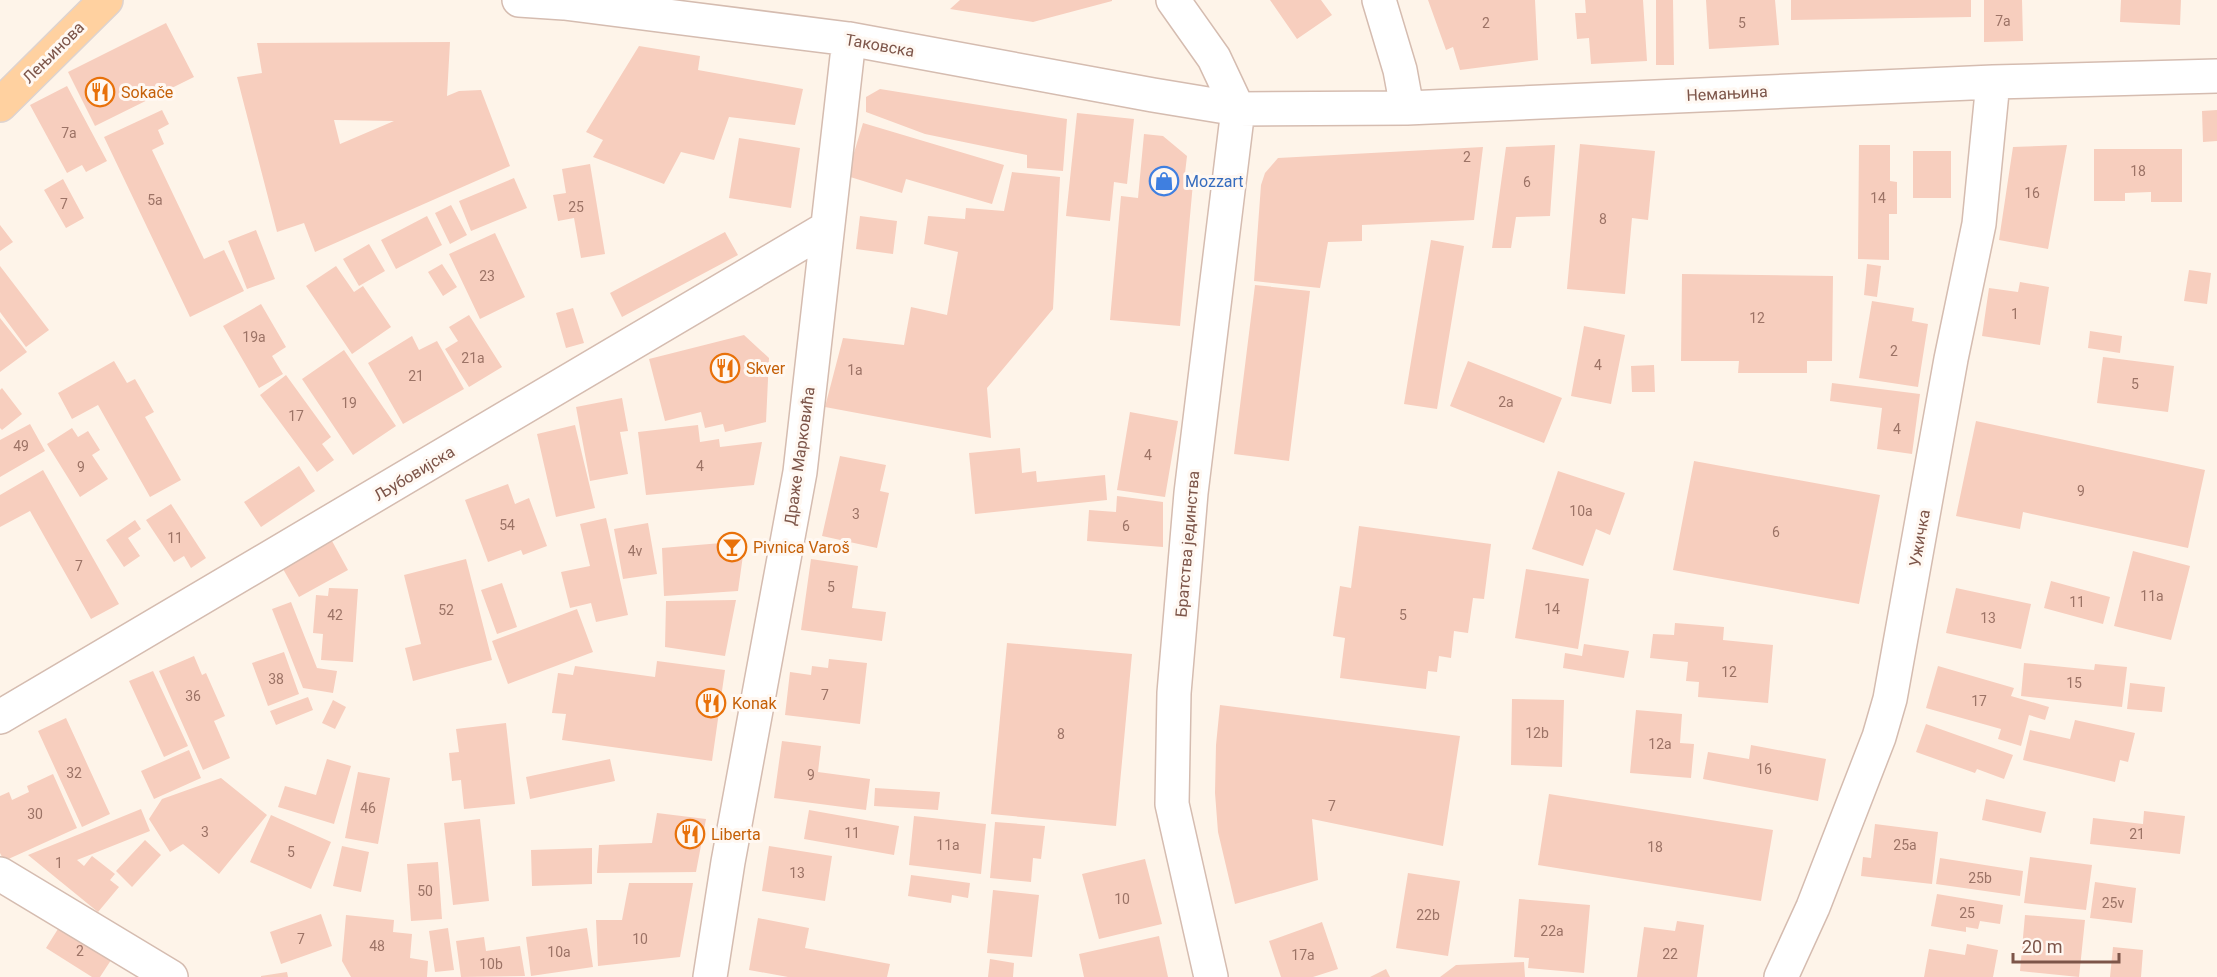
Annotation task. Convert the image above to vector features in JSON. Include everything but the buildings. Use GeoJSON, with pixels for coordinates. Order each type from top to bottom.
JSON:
{"type":"FeatureCollection","features":[{"type":"Feature","properties":{"kind":"main road","name":"Лењинова"},"geometry":{"type":"LineString","coordinates":[[0,105],[106,0]]}},
{"type":"Feature","properties":{"kind":"street","name":"Таковска"},"geometry":{"type":"LineString","coordinates":[[519,0],[564,3],[849,39],[1238,109]]}},
{"type":"Feature","properties":{"kind":"street"},"geometry":{"type":"LineString","coordinates":[[1173,0],[1214,58],[1238,109]]}},
{"type":"Feature","properties":{"kind":"street"},"geometry":{"type":"LineString","coordinates":[[1380,0],[1400,69],[1407,108]]}},
{"type":"Feature","properties":{"kind":"street","name":"Драже Марковића"},"geometry":{"type":"LineString","coordinates":[[710,977],[728,862],[800,472],[849,39]]}},
{"type":"Feature","properties":{"kind":"street","name":"Немањина"},"geometry":{"type":"LineString","coordinates":[[1238,109],[1407,108],[1993,82],[2217,76]]}},
{"type":"Feature","properties":{"kind":"street","name":"Ужичка"},"geometry":{"type":"LineString","coordinates":[[1780,977],[1825,875],[1879,737],[1890,699],[1951,359],[1979,224],[1993,82]]}},
{"type":"Feature","properties":{"kind":"street","name":"Братства јединства"},"geometry":{"type":"LineString","coordinates":[[1211,977],[1172,804],[1174,693],[1191,493],[1238,109]]}},
{"type":"Feature","properties":{"kind":"street","name":"Љубовијска"},"geometry":{"type":"LineString","coordinates":[[0,717],[827,228]]}},
{"type":"Feature","properties":{"kind":"street"},"geometry":{"type":"LineString","coordinates":[[0,874],[171,977]]}},
{"type":"Feature","properties":{"kind":"place","name":"Sokače"},"geometry":{"type":"Point","coordinates":[100,92]}},
{"type":"Feature","properties":{"kind":"place","name":"Mozzart"},"geometry":{"type":"Point","coordinates":[1164,181]}},
{"type":"Feature","properties":{"kind":"place","name":"Skver"},"geometry":{"type":"Point","coordinates":[725,368]}},
{"type":"Feature","properties":{"kind":"place","name":"Pivnica Varoš"},"geometry":{"type":"Point","coordinates":[732,547]}},
{"type":"Feature","properties":{"kind":"place","name":"Konak"},"geometry":{"type":"Point","coordinates":[711,703]}},
{"type":"Feature","properties":{"kind":"place","name":"Liberta"},"geometry":{"type":"Point","coordinates":[690,834]}}]}
